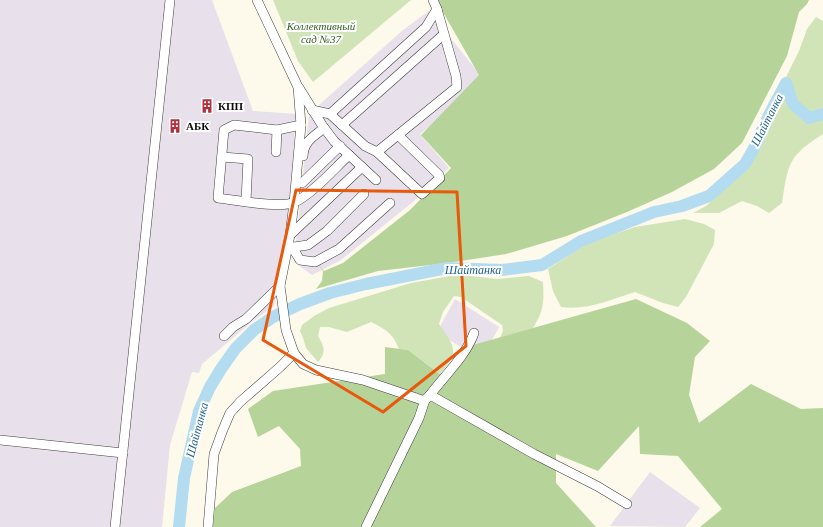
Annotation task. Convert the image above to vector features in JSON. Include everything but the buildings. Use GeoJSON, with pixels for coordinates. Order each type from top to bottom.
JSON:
{"type":"FeatureCollection","features":[{"type":"Feature","properties":{"kind":"street"},"geometry":{"type":"LineString","coordinates":[[115,527],[170,0]]}},
{"type":"Feature","properties":{"kind":"street"},"geometry":{"type":"LineString","coordinates":[[257,0],[298,87],[312,110],[324,128],[340,146],[376,180]]}},
{"type":"Feature","properties":{"kind":"street"},"geometry":{"type":"LineString","coordinates":[[377,152],[457,87],[456,76],[437,9],[433,0]]}},
{"type":"Feature","properties":{"kind":"street"},"geometry":{"type":"LineString","coordinates":[[330,114],[426,27],[437,9]]}},
{"type":"Feature","properties":{"kind":"street"},"geometry":{"type":"LineString","coordinates":[[342,125],[444,35]]}},
{"type":"Feature","properties":{"kind":"street"},"geometry":{"type":"LineString","coordinates":[[298,87],[301,125],[298,200]]}},
{"type":"Feature","properties":{"kind":"street"},"geometry":{"type":"LineString","coordinates":[[312,110],[330,114],[365,146],[377,152],[422,194],[440,178],[398,135]]}},
{"type":"Feature","properties":{"kind":"street"},"geometry":{"type":"LineString","coordinates":[[301,125],[277,130],[234,125],[224,130],[218,198],[275,205],[298,200],[349,155]]}},
{"type":"Feature","properties":{"kind":"street"},"geometry":{"type":"LineString","coordinates":[[324,128],[304,147],[302,183],[290,234],[290,248],[280,286],[286,330],[294,353],[303,364],[316,370],[363,380],[427,398],[597,486],[627,504]]}},
{"type":"Feature","properties":{"kind":"street"},"geometry":{"type":"LineString","coordinates":[[276,152],[277,130]]}},
{"type":"Feature","properties":{"kind":"street"},"geometry":{"type":"LineString","coordinates":[[302,183],[340,146]]}},
{"type":"Feature","properties":{"kind":"street"},"geometry":{"type":"LineString","coordinates":[[222,156],[248,159],[246,202]]}},
{"type":"Feature","properties":{"kind":"street"},"geometry":{"type":"LineString","coordinates":[[290,234],[362,167]]}},
{"type":"Feature","properties":{"kind":"street"},"geometry":{"type":"LineString","coordinates":[[290,248],[308,246],[327,231],[364,194]]}},
{"type":"Feature","properties":{"kind":"street"},"geometry":{"type":"LineString","coordinates":[[290,248],[300,260],[314,262],[339,249],[390,203]]}},
{"type":"Feature","properties":{"kind":"street"},"geometry":{"type":"LineString","coordinates":[[224,336],[280,286]]}},
{"type":"Feature","properties":{"kind":"street"},"geometry":{"type":"LineString","coordinates":[[366,527],[419,418],[427,398],[463,354],[474,333]]}},
{"type":"Feature","properties":{"kind":"street"},"geometry":{"type":"LineString","coordinates":[[208,527],[214,454],[230,413],[294,353]]}},
{"type":"Feature","properties":{"kind":"street"},"geometry":{"type":"LineString","coordinates":[[0,440],[123,452]]}},
{"type":"Feature","properties":{"kind":"highlighted area"},"geometry":{"type":"Polygon","coordinates":[[[296,190],[457,192],[466,346],[383,412],[263,340],[296,190]]]}},
{"type":"Feature","properties":{"kind":"shaded area"},"geometry":{"type":"Polygon","coordinates":[[[0,0],[212,0],[253,111],[296,114],[290,208],[274,306],[253,321],[202,364],[199,373],[192,372],[170,445],[162,527],[0,527],[0,0]]]}},
{"type":"Feature","properties":{"kind":"shaded area"},"geometry":{"type":"Polygon","coordinates":[[[429,11],[485,81],[420,134],[449,168],[414,201],[341,260],[312,275],[294,262],[309,114],[403,30],[429,11]]]}},
{"type":"Feature","properties":{"kind":"shaded area"},"geometry":{"type":"Polygon","coordinates":[[[455,299],[499,327],[481,360],[437,332],[455,299]]]}},
{"type":"Feature","properties":{"kind":"shaded area"},"geometry":{"type":"Polygon","coordinates":[[[650,472],[700,508],[685,527],[610,526],[650,472]]]}},
{"type":"Feature","properties":{"kind":"green space","name":"Коллективный сад №37"},"geometry":{"type":"Polygon","coordinates":[[[273,0],[411,0],[313,82],[298,61],[273,0]]]}},
{"type":"Feature","properties":{"kind":"green space"},"geometry":{"type":"Polygon","coordinates":[[[436,0],[809,0],[799,12],[787,56],[742,143],[714,169],[672,192],[567,236],[506,254],[448,263],[378,271],[316,289],[322,281],[323,271],[315,260],[324,271],[343,263],[410,210],[451,168],[421,135],[479,75],[436,0]]]}},
{"type":"Feature","properties":{"kind":"green space"},"geometry":{"type":"Polygon","coordinates":[[[816,17],[823,21],[823,134],[796,155],[788,170],[782,203],[769,213],[757,206],[742,201],[719,213],[693,213],[706,206],[749,167],[768,133],[774,101],[799,51],[807,29],[816,17]]]}},
{"type":"Feature","properties":{"kind":"green space"},"geometry":{"type":"Polygon","coordinates":[[[685,219],[704,224],[715,230],[714,244],[686,297],[678,307],[635,292],[589,306],[570,308],[561,307],[553,291],[548,269],[588,243],[635,227],[685,219]]]}},
{"type":"Feature","properties":{"kind":"green space"},"geometry":{"type":"Polygon","coordinates":[[[450,276],[471,276],[498,279],[529,276],[543,282],[543,301],[541,311],[533,328],[500,338],[503,331],[502,325],[461,297],[454,296],[443,312],[439,324],[449,338],[453,349],[451,360],[440,374],[408,350],[399,349],[394,339],[388,332],[371,322],[347,332],[329,327],[320,327],[318,336],[322,343],[324,352],[318,362],[306,348],[300,331],[302,325],[314,316],[329,308],[411,283],[450,276]]]}},
{"type":"Feature","properties":{"kind":"green space"},"geometry":{"type":"Polygon","coordinates":[[[636,299],[687,323],[710,341],[695,357],[689,395],[699,423],[751,384],[801,409],[823,408],[823,527],[700,527],[722,509],[678,456],[640,454],[639,426],[598,471],[556,454],[556,483],[596,527],[213,527],[215,508],[232,492],[301,466],[300,449],[279,426],[258,437],[248,409],[273,391],[385,374],[385,347],[408,350],[445,378],[473,345],[636,299]]]}},
{"type":"Feature","properties":{"kind":"waterway","name":"Шайтанка"},"geometry":{"type":"LineString","coordinates":[[179,527],[184,478],[199,411],[210,387],[235,349],[254,330],[273,317],[300,304],[330,293],[366,284],[447,268],[502,270],[542,265],[581,241],[654,212],[682,206],[709,196],[745,164],[786,83],[793,104],[809,118],[823,114]]}},
{"type":"Feature","properties":{"kind":"place","name":"КПП"},"geometry":{"type":"Point","coordinates":[207,106]}},
{"type":"Feature","properties":{"kind":"place","name":"АБК"},"geometry":{"type":"Point","coordinates":[175,126]}}]}
